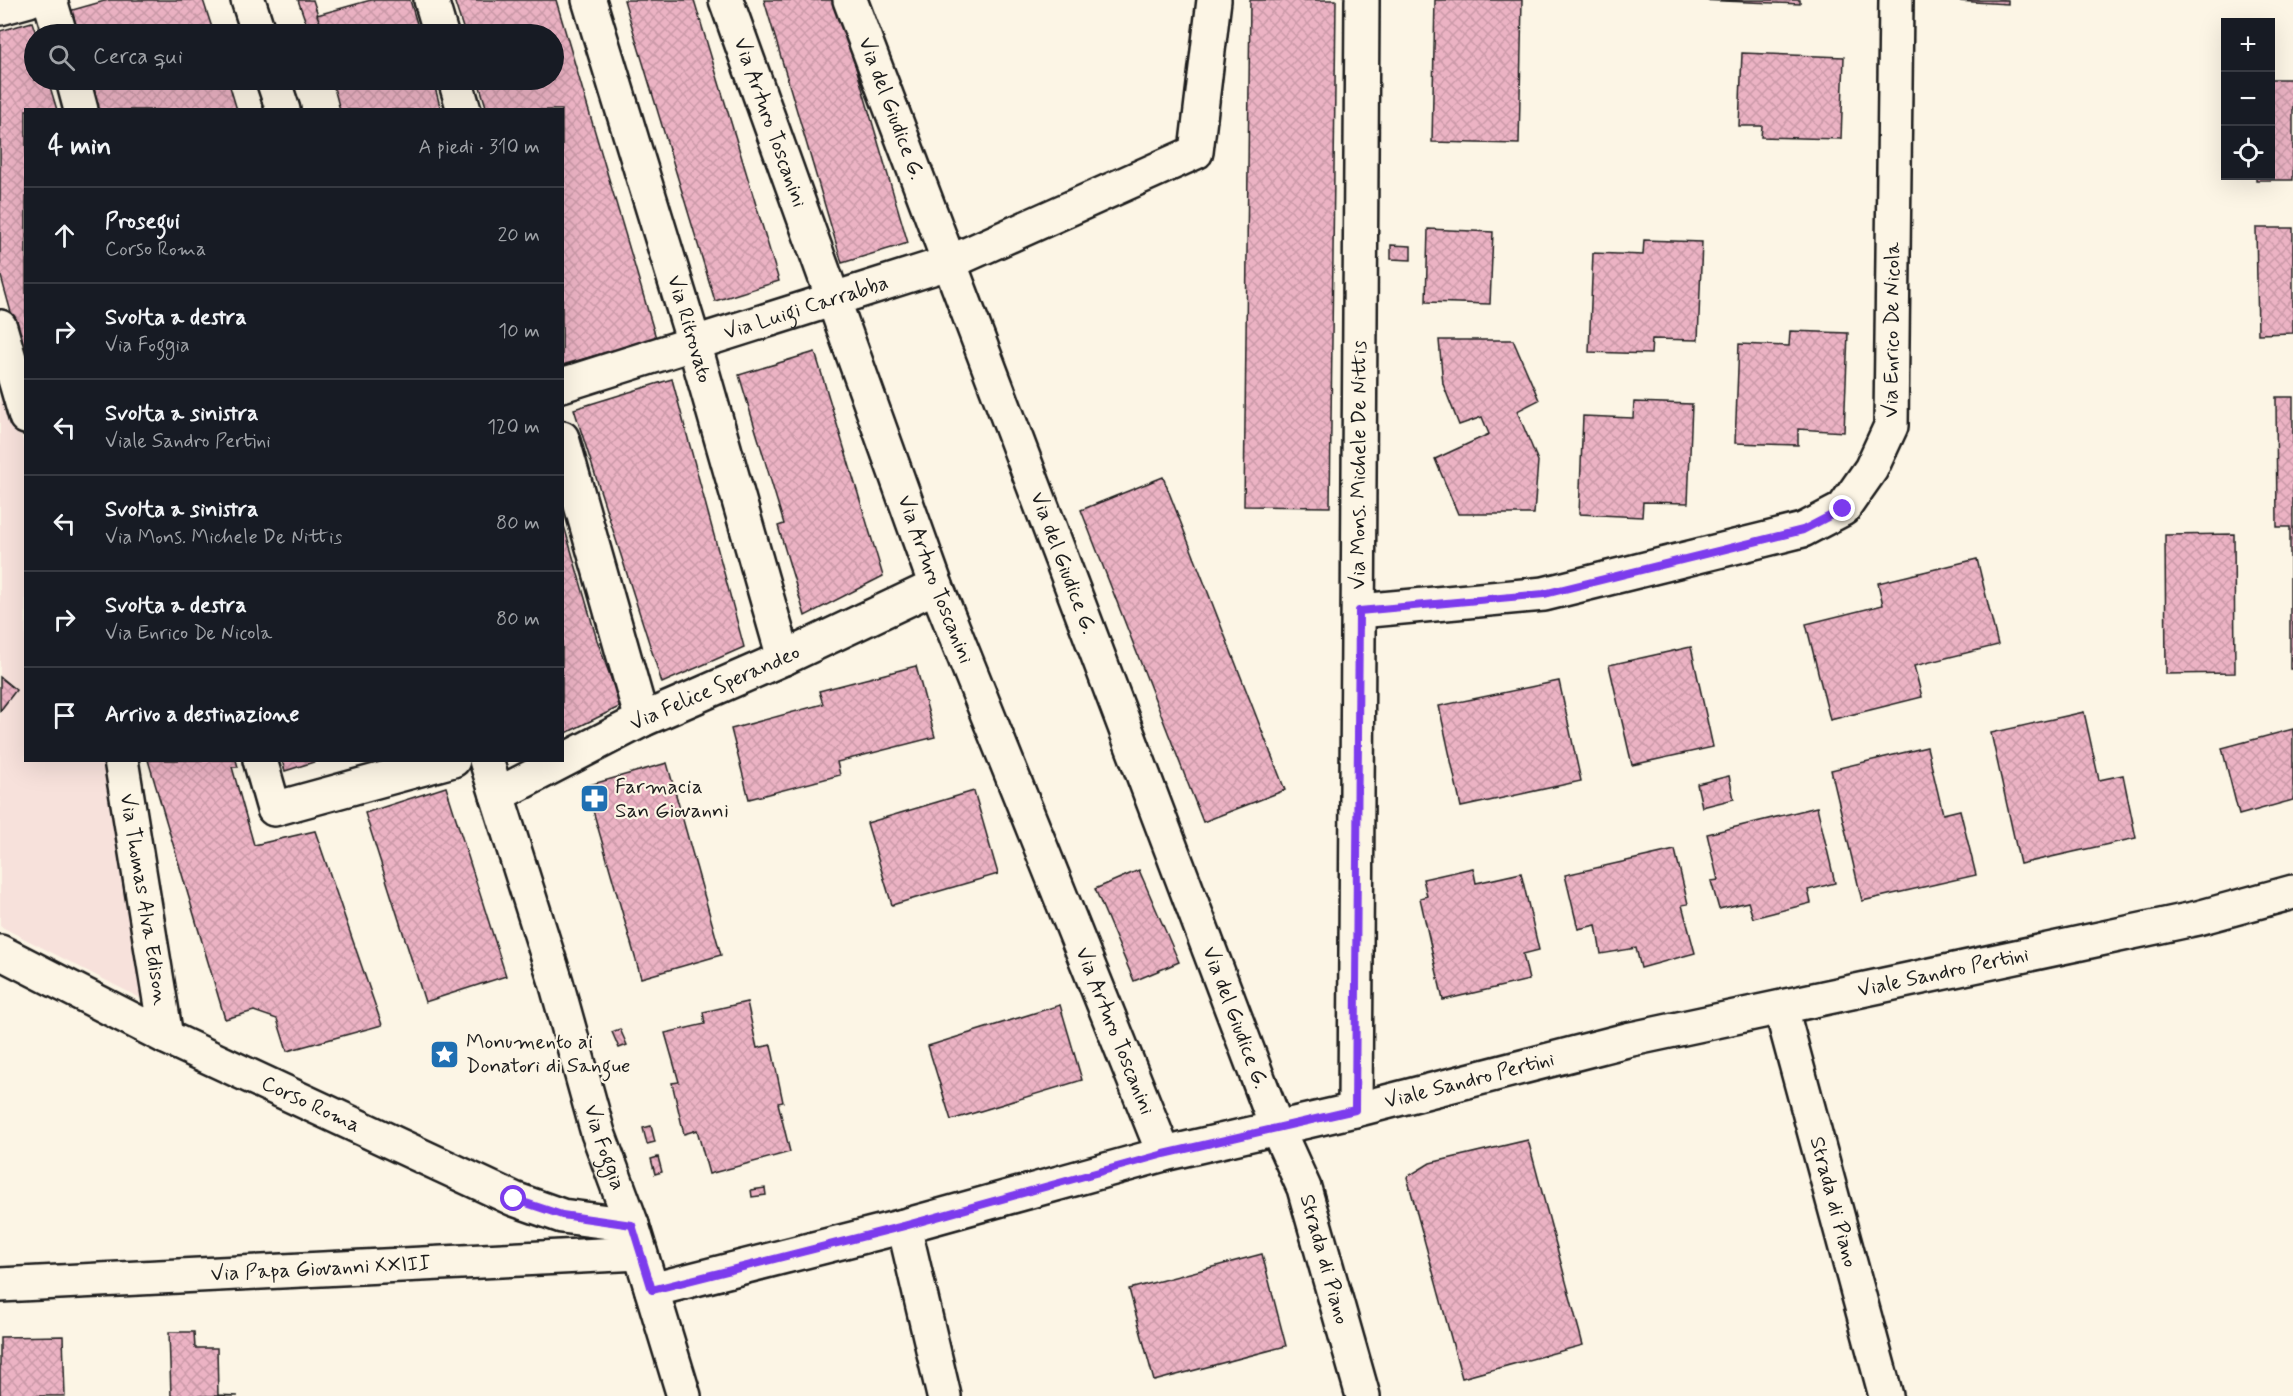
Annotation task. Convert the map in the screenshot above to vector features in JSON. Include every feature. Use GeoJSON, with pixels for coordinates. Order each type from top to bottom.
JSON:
{"type":"FeatureCollection","features":[{"type":"Feature","properties":{"kind":"street"},"geometry":{"type":"LineString","coordinates":[[0,8],[29,0]]}},
{"type":"Feature","properties":{"kind":"street"},"geometry":{"type":"LineString","coordinates":[[50,0],[57,24]]}},
{"type":"Feature","properties":{"kind":"street"},"geometry":{"type":"LineString","coordinates":[[249,0],[256,24]]}},
{"type":"Feature","properties":{"kind":"street"},"geometry":{"type":"LineString","coordinates":[[431,0],[438,24]]}},
{"type":"Feature","properties":{"kind":"street","name":"Via Ritrovato"},"geometry":{"type":"LineString","coordinates":[[589,0],[694,343],[784,658]]}},
{"type":"Feature","properties":{"kind":"street","name":"Via Arturo Toscanini"},"geometry":{"type":"LineString","coordinates":[[726,0],[831,299],[936,586],[1164,1154]]}},
{"type":"Feature","properties":{"kind":"street","name":"Via del Giudice G."},"geometry":{"type":"LineString","coordinates":[[850,0],[1276,1126]]}},
{"type":"Feature","properties":{"kind":"street","name":"Via Luigi Carrabba"},"geometry":{"type":"LineString","coordinates":[[564,384],[948,262],[1196,152],[1214,0]]}},
{"type":"Feature","properties":{"kind":"street","name":"Via Mons. Michele De Nittis"},"geometry":{"type":"LineString","coordinates":[[1355,1110],[1362,0]]}},
{"type":"Feature","properties":{"kind":"street","name":"Via Enrico De Nicola"},"geometry":{"type":"LineString","coordinates":[[1359,611],[1544,594],[1803,530],[1843,509],[1871,469],[1891,426],[1896,0]]}},
{"type":"Feature","properties":{"kind":"street"},"geometry":{"type":"LineString","coordinates":[[75,90],[80,108]]}},
{"type":"Feature","properties":{"kind":"street"},"geometry":{"type":"LineString","coordinates":[[276,90],[282,108]]}},
{"type":"Feature","properties":{"kind":"street"},"geometry":{"type":"LineString","coordinates":[[458,90],[463,108]]}},
{"type":"Feature","properties":{"kind":"street"},"geometry":{"type":"LineString","coordinates":[[0,327],[24,410]]}},
{"type":"Feature","properties":{"kind":"street"},"geometry":{"type":"LineString","coordinates":[[564,445],[642,720]]}},
{"type":"Feature","properties":{"kind":"street","name":"Via Felice Sperandeo"},"geometry":{"type":"LineString","coordinates":[[564,760],[642,720],[784,658],[936,586]]}},
{"type":"Feature","properties":{"kind":"street","name":"Via Thomas Alva Edison"},"geometry":{"type":"LineString","coordinates":[[121,762],[166,1037]]}},
{"type":"Feature","properties":{"kind":"street"},"geometry":{"type":"LineString","coordinates":[[261,762],[274,809],[446,762]]}},
{"type":"Feature","properties":{"kind":"street","name":"Via Foggia"},"geometry":{"type":"LineString","coordinates":[[487,762],[556,982],[598,1133],[636,1239],[684,1396]]}},
{"type":"Feature","properties":{"kind":"street","name":"Via Felice Sperandeo"},"geometry":{"type":"LineString","coordinates":[[497,795],[561,762]]}},
{"type":"Feature","properties":{"kind":"street","name":"Viale Sandro Pertini"},"geometry":{"type":"LineString","coordinates":[[652,1290],[904,1226],[1164,1154],[1276,1126],[1355,1110],[1627,1040],[2198,918],[2293,891]]}},
{"type":"Feature","properties":{"kind":"street","name":"Corso Roma"},"geometry":{"type":"LineString","coordinates":[[0,952],[166,1037],[514,1199],[636,1239]]}},
{"type":"Feature","properties":{"kind":"street","name":"Strada di Piano"},"geometry":{"type":"LineString","coordinates":[[1781,1008],[1886,1396]]}},
{"type":"Feature","properties":{"kind":"street","name":"Strada di Piano"},"geometry":{"type":"LineString","coordinates":[[1276,1126],[1304,1188],[1363,1396]]}},
{"type":"Feature","properties":{"kind":"street"},"geometry":{"type":"LineString","coordinates":[[904,1226],[944,1396]]}},
{"type":"Feature","properties":{"kind":"street","name":"Via Papa Giovanni XXIII"},"geometry":{"type":"LineString","coordinates":[[0,1285],[636,1239]]}},
{"type":"Feature","properties":{"kind":"shaded area"},"geometry":{"type":"Polygon","coordinates":[[[0,358],[24,445],[24,762],[106,762],[144,1000],[0,926],[0,358]]]}},
{"type":"Feature","properties":{"kind":"building"},"geometry":{"type":"Polygon","coordinates":[[[108,0],[203,0],[211,24],[73,24],[69,11],[108,0]]]}},
{"type":"Feature","properties":{"kind":"building"},"geometry":{"type":"Polygon","coordinates":[[[298,0],[313,0],[321,24],[306,24],[298,0]]]}},
{"type":"Feature","properties":{"kind":"building"},"geometry":{"type":"Polygon","coordinates":[[[371,0],[410,0],[417,24],[321,24],[317,15],[371,0]]]}},
{"type":"Feature","properties":{"kind":"building"},"geometry":{"type":"Polygon","coordinates":[[[454,0],[556,0],[563,24],[462,24],[454,0]]]}},
{"type":"Feature","properties":{"kind":"building"},"geometry":{"type":"Polygon","coordinates":[[[624,0],[694,0],[779,281],[715,301],[624,0]]]}},
{"type":"Feature","properties":{"kind":"building"},"geometry":{"type":"Polygon","coordinates":[[[764,0],[836,0],[908,243],[842,263],[764,0]]]}},
{"type":"Feature","properties":{"kind":"building"},"geometry":{"type":"Polygon","coordinates":[[[1250,0],[1336,0],[1330,507],[1244,506],[1250,0]]]}},
{"type":"Feature","properties":{"kind":"building"},"geometry":{"type":"Polygon","coordinates":[[[1435,0],[1522,0],[1519,144],[1432,142],[1435,0]]]}},
{"type":"Feature","properties":{"kind":"building"},"geometry":{"type":"Polygon","coordinates":[[[1698,0],[1800,0],[1800,4],[1698,0]]]}},
{"type":"Feature","properties":{"kind":"building"},"geometry":{"type":"Polygon","coordinates":[[[1939,0],[2008,0],[2008,4],[1939,0]]]}},
{"type":"Feature","properties":{"kind":"building"},"geometry":{"type":"Polygon","coordinates":[[[24,24],[24,90],[51,90],[56,108],[24,108],[24,359],[0,273],[0,31],[24,24]]]}},
{"type":"Feature","properties":{"kind":"building"},"geometry":{"type":"Polygon","coordinates":[[[564,27],[656,338],[564,364],[564,108],[486,108],[481,90],[564,90],[564,27]]]}},
{"type":"Feature","properties":{"kind":"building"},"geometry":{"type":"Polygon","coordinates":[[[1742,53],[1844,57],[1841,139],[1761,137],[1762,126],[1739,126],[1742,53]]]}},
{"type":"Feature","properties":{"kind":"building"},"geometry":{"type":"Polygon","coordinates":[[[2275,79],[2293,79],[2293,180],[2275,180],[2275,79]]]}},
{"type":"Feature","properties":{"kind":"building"},"geometry":{"type":"Polygon","coordinates":[[[92,90],[231,90],[236,108],[97,108],[92,90]]]}},
{"type":"Feature","properties":{"kind":"building"},"geometry":{"type":"Polygon","coordinates":[[[335,90],[436,90],[440,108],[339,108],[335,90]]]}},
{"type":"Feature","properties":{"kind":"building"},"geometry":{"type":"Polygon","coordinates":[[[2256,228],[2293,228],[2293,333],[2258,334],[2256,228]]]}},
{"type":"Feature","properties":{"kind":"building"},"geometry":{"type":"Polygon","coordinates":[[[1428,229],[1493,232],[1490,304],[1426,302],[1428,229]]]}},
{"type":"Feature","properties":{"kind":"building"},"geometry":{"type":"Polygon","coordinates":[[[1644,240],[1702,242],[1698,340],[1652,339],[1651,354],[1589,352],[1593,253],[1643,255],[1644,240]]]}},
{"type":"Feature","properties":{"kind":"building"},"geometry":{"type":"Polygon","coordinates":[[[1391,245],[1411,246],[1411,260],[1391,259],[1391,245]]]}},
{"type":"Feature","properties":{"kind":"building"},"geometry":{"type":"Polygon","coordinates":[[[1790,331],[1848,333],[1844,432],[1798,429],[1798,445],[1735,443],[1739,344],[1789,346],[1790,331]]]}},
{"type":"Feature","properties":{"kind":"building"},"geometry":{"type":"Polygon","coordinates":[[[1439,340],[1513,340],[1539,400],[1517,411],[1538,461],[1534,514],[1458,514],[1435,459],[1489,434],[1482,417],[1459,425],[1443,384],[1439,340]]]}},
{"type":"Feature","properties":{"kind":"building"},"geometry":{"type":"Polygon","coordinates":[[[815,352],[883,576],[805,616],[778,526],[784,524],[739,375],[815,352]]]}},
{"type":"Feature","properties":{"kind":"building"},"geometry":{"type":"Polygon","coordinates":[[[672,379],[744,647],[662,683],[574,409],[672,379]]]}},
{"type":"Feature","properties":{"kind":"building"},"geometry":{"type":"Polygon","coordinates":[[[2276,397],[2293,397],[2293,669],[2290,669],[2290,527],[2277,527],[2276,397]]]}},
{"type":"Feature","properties":{"kind":"building"},"geometry":{"type":"Polygon","coordinates":[[[1634,402],[1692,404],[1688,503],[1643,502],[1642,517],[1579,514],[1583,416],[1633,418],[1634,402]]]}},
{"type":"Feature","properties":{"kind":"building"},"geometry":{"type":"Polygon","coordinates":[[[1163,477],[1285,790],[1203,822],[1081,510],[1163,477]]]}},
{"type":"Feature","properties":{"kind":"building"},"geometry":{"type":"Polygon","coordinates":[[[564,526],[597,640],[621,706],[564,734],[564,526]]]}},
{"type":"Feature","properties":{"kind":"building"},"geometry":{"type":"Polygon","coordinates":[[[2234,534],[2235,673],[2166,674],[2165,535],[2234,534]]]}},
{"type":"Feature","properties":{"kind":"building"},"geometry":{"type":"Polygon","coordinates":[[[1977,559],[1998,645],[1914,666],[1922,697],[1830,720],[1806,624],[1883,605],[1878,583],[1977,559]]]}},
{"type":"Feature","properties":{"kind":"building"},"geometry":{"type":"Polygon","coordinates":[[[1691,647],[1713,747],[1632,765],[1609,665],[1691,647]]]}},
{"type":"Feature","properties":{"kind":"building"},"geometry":{"type":"Polygon","coordinates":[[[916,666],[935,737],[837,762],[840,775],[749,799],[731,729],[823,704],[819,691],[916,666]]]}},
{"type":"Feature","properties":{"kind":"building"},"geometry":{"type":"Polygon","coordinates":[[[0,677],[16,690],[0,711],[0,677]]]}},
{"type":"Feature","properties":{"kind":"building"},"geometry":{"type":"Polygon","coordinates":[[[1559,681],[1581,781],[1461,807],[1439,706],[1559,681]]]}},
{"type":"Feature","properties":{"kind":"building"},"geometry":{"type":"Polygon","coordinates":[[[2084,712],[2099,780],[2123,775],[2136,838],[2020,864],[1991,733],[2084,712]]]}},
{"type":"Feature","properties":{"kind":"building"},"geometry":{"type":"Polygon","coordinates":[[[2293,729],[2293,800],[2239,815],[2222,748],[2293,729]]]}},
{"type":"Feature","properties":{"kind":"building"},"geometry":{"type":"Polygon","coordinates":[[[1927,747],[1943,814],[1960,810],[1976,875],[1862,901],[1831,770],[1927,747]]]}},
{"type":"Feature","properties":{"kind":"building"},"geometry":{"type":"Polygon","coordinates":[[[149,762],[237,762],[238,767],[232,767],[254,845],[315,831],[382,1025],[287,1051],[277,1019],[254,1011],[225,1019],[149,762]]]}},
{"type":"Feature","properties":{"kind":"building"},"geometry":{"type":"Polygon","coordinates":[[[283,762],[314,762],[285,771],[283,762]]]}},
{"type":"Feature","properties":{"kind":"building"},"geometry":{"type":"Polygon","coordinates":[[[667,763],[721,955],[641,978],[586,786],[667,763]]]}},
{"type":"Feature","properties":{"kind":"building"},"geometry":{"type":"Polygon","coordinates":[[[1729,776],[1734,799],[1702,807],[1697,784],[1729,776]]]}},
{"type":"Feature","properties":{"kind":"building"},"geometry":{"type":"Polygon","coordinates":[[[446,787],[506,976],[425,1002],[365,813],[446,787]]]}},
{"type":"Feature","properties":{"kind":"building"},"geometry":{"type":"Polygon","coordinates":[[[974,791],[998,874],[892,905],[867,823],[974,791]]]}},
{"type":"Feature","properties":{"kind":"building"},"geometry":{"type":"Polygon","coordinates":[[[1817,807],[1835,883],[1808,890],[1811,903],[1753,918],[1748,902],[1719,909],[1711,881],[1718,880],[1707,834],[1817,807]]]}},
{"type":"Feature","properties":{"kind":"building"},"geometry":{"type":"Polygon","coordinates":[[[1675,850],[1688,904],[1682,905],[1695,953],[1641,968],[1636,948],[1601,954],[1596,925],[1578,929],[1565,875],[1675,850]]]}},
{"type":"Feature","properties":{"kind":"building"},"geometry":{"type":"Polygon","coordinates":[[[1473,868],[1476,883],[1521,873],[1539,950],[1523,954],[1529,980],[1443,1000],[1420,898],[1427,896],[1423,879],[1473,868]]]}},
{"type":"Feature","properties":{"kind":"building"},"geometry":{"type":"Polygon","coordinates":[[[1139,870],[1179,962],[1134,981],[1095,889],[1139,870]]]}},
{"type":"Feature","properties":{"kind":"building"},"geometry":{"type":"Polygon","coordinates":[[[747,1002],[757,1048],[771,1045],[783,1102],[778,1103],[790,1152],[709,1174],[697,1130],[684,1134],[672,1083],[679,1082],[665,1033],[705,1024],[703,1012],[747,1002]]]}},
{"type":"Feature","properties":{"kind":"building"},"geometry":{"type":"Polygon","coordinates":[[[1060,1005],[1082,1080],[951,1120],[928,1046],[1060,1005]]]}},
{"type":"Feature","properties":{"kind":"building"},"geometry":{"type":"Polygon","coordinates":[[[620,1029],[627,1045],[619,1048],[612,1032],[620,1029]]]}},
{"type":"Feature","properties":{"kind":"building"},"geometry":{"type":"Polygon","coordinates":[[[651,1126],[655,1142],[647,1144],[643,1128],[651,1126]]]}},
{"type":"Feature","properties":{"kind":"building"},"geometry":{"type":"Polygon","coordinates":[[[1528,1140],[1583,1345],[1462,1378],[1407,1177],[1430,1163],[1528,1140]]]}},
{"type":"Feature","properties":{"kind":"building"},"geometry":{"type":"Polygon","coordinates":[[[658,1157],[662,1172],[655,1174],[651,1159],[658,1157]]]}},
{"type":"Feature","properties":{"kind":"building"},"geometry":{"type":"Polygon","coordinates":[[[765,1188],[766,1195],[752,1197],[751,1190],[765,1188]]]}},
{"type":"Feature","properties":{"kind":"building"},"geometry":{"type":"Polygon","coordinates":[[[1262,1254],[1286,1346],[1154,1381],[1129,1289],[1262,1254]]]}},
{"type":"Feature","properties":{"kind":"building"},"geometry":{"type":"Polygon","coordinates":[[[169,1332],[194,1332],[195,1348],[217,1348],[218,1395],[238,1396],[171,1396],[169,1332]]]}},
{"type":"Feature","properties":{"kind":"building"},"geometry":{"type":"Polygon","coordinates":[[[63,1336],[65,1396],[0,1396],[0,1337],[63,1336]]]}},
{"type":"Feature","properties":{"kind":"place","name":"Farmacia San Giovanni"},"geometry":{"type":"Point","coordinates":[594,799]}},
{"type":"Feature","properties":{"kind":"place","name":"Monumento ai Donatori di Sangue"},"geometry":{"type":"Point","coordinates":[445,1054]}},
{"type":"Feature","properties":{"kind":"route"},"geometry":{"type":"LineString","coordinates":[[514,1199],[562,1215],[632,1225],[652,1290],[904,1226],[1164,1154],[1276,1126],[1355,1110],[1359,611],[1544,594],[1803,530],[1843,509]]}}]}
